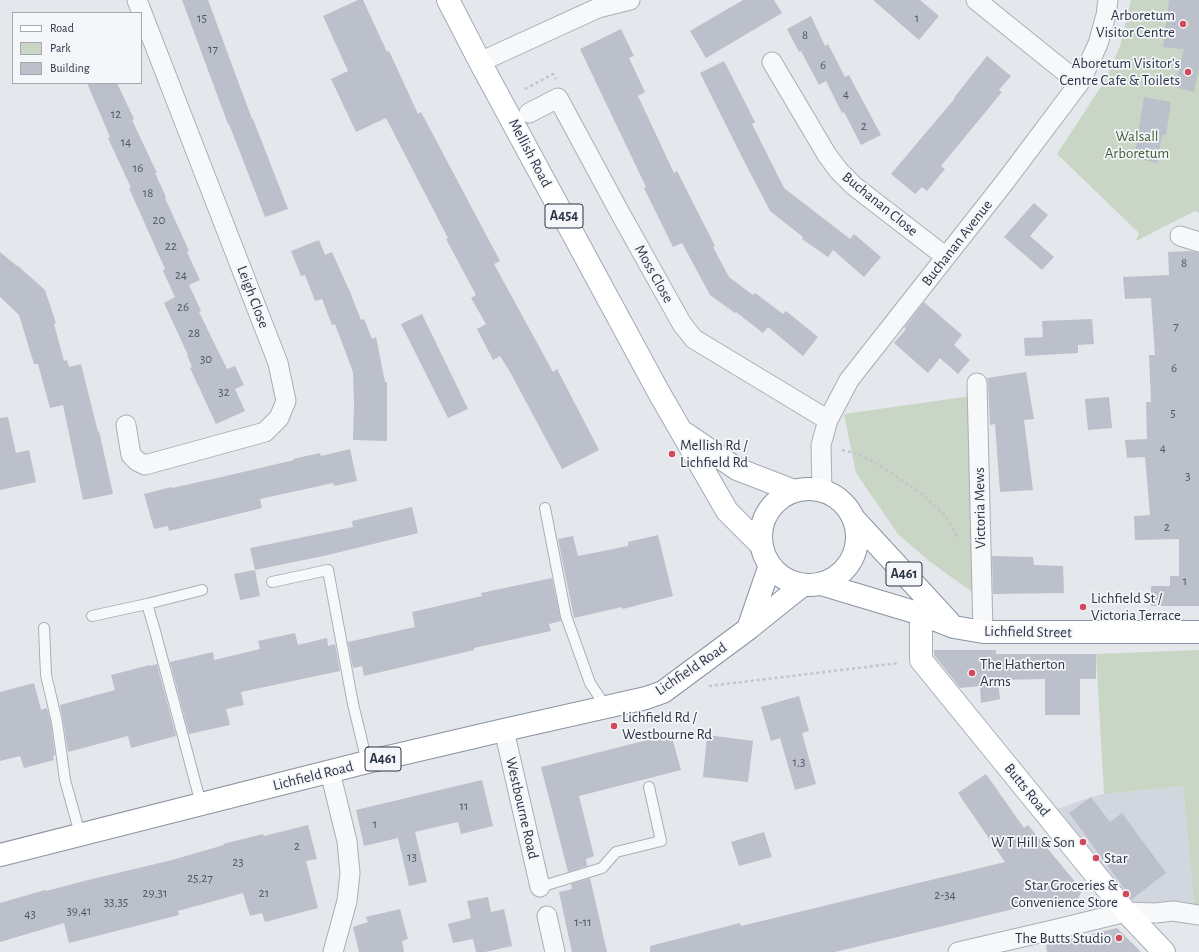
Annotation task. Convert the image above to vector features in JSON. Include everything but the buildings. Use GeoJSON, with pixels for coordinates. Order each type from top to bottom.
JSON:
{"type":"FeatureCollection","features":[{"type":"Feature","properties":{"kind":"main road","name":"Mellish Road"},"geometry":{"type":"LineString","coordinates":[[448,0],[658,391],[727,511],[762,545]]}},
{"type":"Feature","properties":{"kind":"main road","name":"Mellish Road"},"geometry":{"type":"LineString","coordinates":[[682,431],[737,469],[794,491]]}},
{"type":"Feature","properties":{"kind":"main road"},"geometry":{"type":"LineString","coordinates":[[809,488],[822,490],[833,495],[844,503],[855,520],[858,537],[857,546],[852,561],[842,573],[832,580],[812,584],[792,582],[778,574],[770,565],[764,554],[762,545],[762,528],[765,518],[770,509],[782,497],[794,491],[809,488]]}},
{"type":"Feature","properties":{"kind":"main road","name":"A461"},"geometry":{"type":"LineString","coordinates":[[855,520],[954,627]]}},
{"type":"Feature","properties":{"kind":"main road"},"geometry":{"type":"LineString","coordinates":[[748,629],[770,565]]}},
{"type":"Feature","properties":{"kind":"main road","name":"Lichfield Street"},"geometry":{"type":"LineString","coordinates":[[812,584],[921,614],[954,627],[983,632],[1199,632]]}},
{"type":"Feature","properties":{"kind":"main road","name":"Lichfield Road"},"geometry":{"type":"LineString","coordinates":[[0,855],[368,762],[646,698],[663,692],[812,584]]}},
{"type":"Feature","properties":{"kind":"main road"},"geometry":{"type":"LineString","coordinates":[[921,614],[921,660]]}},
{"type":"Feature","properties":{"kind":"main road","name":"Butts Road"},"geometry":{"type":"LineString","coordinates":[[921,660],[1126,912],[1164,952]]}},
{"type":"Feature","properties":{"kind":"street","name":"Leigh Close"},"geometry":{"type":"LineString","coordinates":[[136,0],[141,12]]}},
{"type":"Feature","properties":{"kind":"street"},"geometry":{"type":"LineString","coordinates":[[480,62],[598,8],[630,0]]}},
{"type":"Feature","properties":{"kind":"street"},"geometry":{"type":"LineString","coordinates":[[976,0],[1069,75],[1080,82]]}},
{"type":"Feature","properties":{"kind":"street","name":"Buchanan Avenue"},"geometry":{"type":"LineString","coordinates":[[822,490],[821,445],[828,420],[849,380],[1004,183],[1080,82],[1098,44],[1106,15],[1108,0]]}},
{"type":"Feature","properties":{"kind":"street","name":"Leigh Close"},"geometry":{"type":"LineString","coordinates":[[126,425],[131,455],[144,465],[265,432],[279,418],[286,401],[278,363],[142,15]]}},
{"type":"Feature","properties":{"kind":"street","name":"Buchanan Close"},"geometry":{"type":"LineString","coordinates":[[772,62],[827,155],[839,171],[854,186],[946,256]]}},
{"type":"Feature","properties":{"kind":"street","name":"Moss Close"},"geometry":{"type":"LineString","coordinates":[[529,113],[558,98],[682,324],[694,339],[828,420]]}},
{"type":"Feature","properties":{"kind":"street"},"geometry":{"type":"LineString","coordinates":[[1180,236],[1199,242]]}},
{"type":"Feature","properties":{"kind":"street","name":"Victoria Mews"},"geometry":{"type":"LineString","coordinates":[[977,383],[983,632]]}},
{"type":"Feature","properties":{"kind":"street","name":"Westbourne Road"},"geometry":{"type":"LineString","coordinates":[[504,730],[540,887]]}},
{"type":"Feature","properties":{"kind":"street"},"geometry":{"type":"LineString","coordinates":[[330,772],[347,841],[350,873],[347,901],[333,952]]}},
{"type":"Feature","properties":{"kind":"street"},"geometry":{"type":"LineString","coordinates":[[958,952],[1057,930],[1126,912],[1156,913],[1173,911],[1199,915]]}},
{"type":"Feature","properties":{"kind":"street"},"geometry":{"type":"LineString","coordinates":[[547,916],[555,952]]}},
{"type":"Feature","properties":{"kind":"lane"},"geometry":{"type":"LineString","coordinates":[[545,508],[566,616],[590,683],[606,707]]}},
{"type":"Feature","properties":{"kind":"lane"},"geometry":{"type":"LineString","coordinates":[[272,582],[328,570],[353,704],[368,762]]}},
{"type":"Feature","properties":{"kind":"lane"},"geometry":{"type":"LineString","coordinates":[[92,616],[202,590]]}},
{"type":"Feature","properties":{"kind":"lane"},"geometry":{"type":"LineString","coordinates":[[147,604],[201,804]]}},
{"type":"Feature","properties":{"kind":"lane"},"geometry":{"type":"LineString","coordinates":[[44,628],[46,675],[57,722],[65,780],[80,834]]}},
{"type":"Feature","properties":{"kind":"lane"},"geometry":{"type":"LineString","coordinates":[[540,887],[602,868],[616,852],[661,841],[650,787]]}},
{"type":"Feature","properties":{"kind":"path"},"geometry":{"type":"LineString","coordinates":[[821,445],[858,454],[881,466],[903,481],[923,495],[944,515],[961,542]]}},
{"type":"Feature","properties":{"kind":"path"},"geometry":{"type":"LineString","coordinates":[[702,687],[921,660]]}},
{"type":"Feature","properties":{"kind":"shaded area"},"geometry":{"type":"Polygon","coordinates":[[[1183,786],[1194,905],[1123,901],[1054,810],[1104,794],[1183,786]]]}},
{"type":"Feature","properties":{"kind":"green space","name":"Walsall Arboretum"},"geometry":{"type":"Polygon","coordinates":[[[1131,0],[1199,0],[1199,213],[1195,211],[1136,241],[1139,233],[1057,154],[1106,79],[1120,46],[1131,0]]]}},
{"type":"Feature","properties":{"kind":"green space"},"geometry":{"type":"Polygon","coordinates":[[[971,396],[982,599],[929,561],[898,534],[856,473],[844,414],[971,396]]]}},
{"type":"Feature","properties":{"kind":"green space"},"geometry":{"type":"Polygon","coordinates":[[[1199,650],[1199,906],[1194,905],[1183,786],[1104,794],[1096,654],[1199,650]]]}},
{"type":"Feature","properties":{"kind":"place","name":"Arboretum Visitor Centre"},"geometry":{"type":"Point","coordinates":[1183,24]}},
{"type":"Feature","properties":{"kind":"place","name":"Aboretum Visitor's Centre Cafe & Toilets"},"geometry":{"type":"Point","coordinates":[1188,72]}},
{"type":"Feature","properties":{"kind":"place","name":"Mellish Rd / Lichfield Rd"},"geometry":{"type":"Point","coordinates":[672,454]}},
{"type":"Feature","properties":{"kind":"place","name":"Lichfield St / Victoria Terrace"},"geometry":{"type":"Point","coordinates":[1083,607]}},
{"type":"Feature","properties":{"kind":"place","name":"The Hatherton Arms"},"geometry":{"type":"Point","coordinates":[972,673]}},
{"type":"Feature","properties":{"kind":"place","name":"Lichfield Rd / Westbourne Rd"},"geometry":{"type":"Point","coordinates":[614,726]}},
{"type":"Feature","properties":{"kind":"place","name":"W T Hill & Son"},"geometry":{"type":"Point","coordinates":[1083,842]}},
{"type":"Feature","properties":{"kind":"place","name":"Star"},"geometry":{"type":"Point","coordinates":[1096,858]}},
{"type":"Feature","properties":{"kind":"place","name":"Star Groceries & Convenience Store"},"geometry":{"type":"Point","coordinates":[1126,894]}},
{"type":"Feature","properties":{"kind":"place","name":"The Butts Studio"},"geometry":{"type":"Point","coordinates":[1119,938]}}]}
